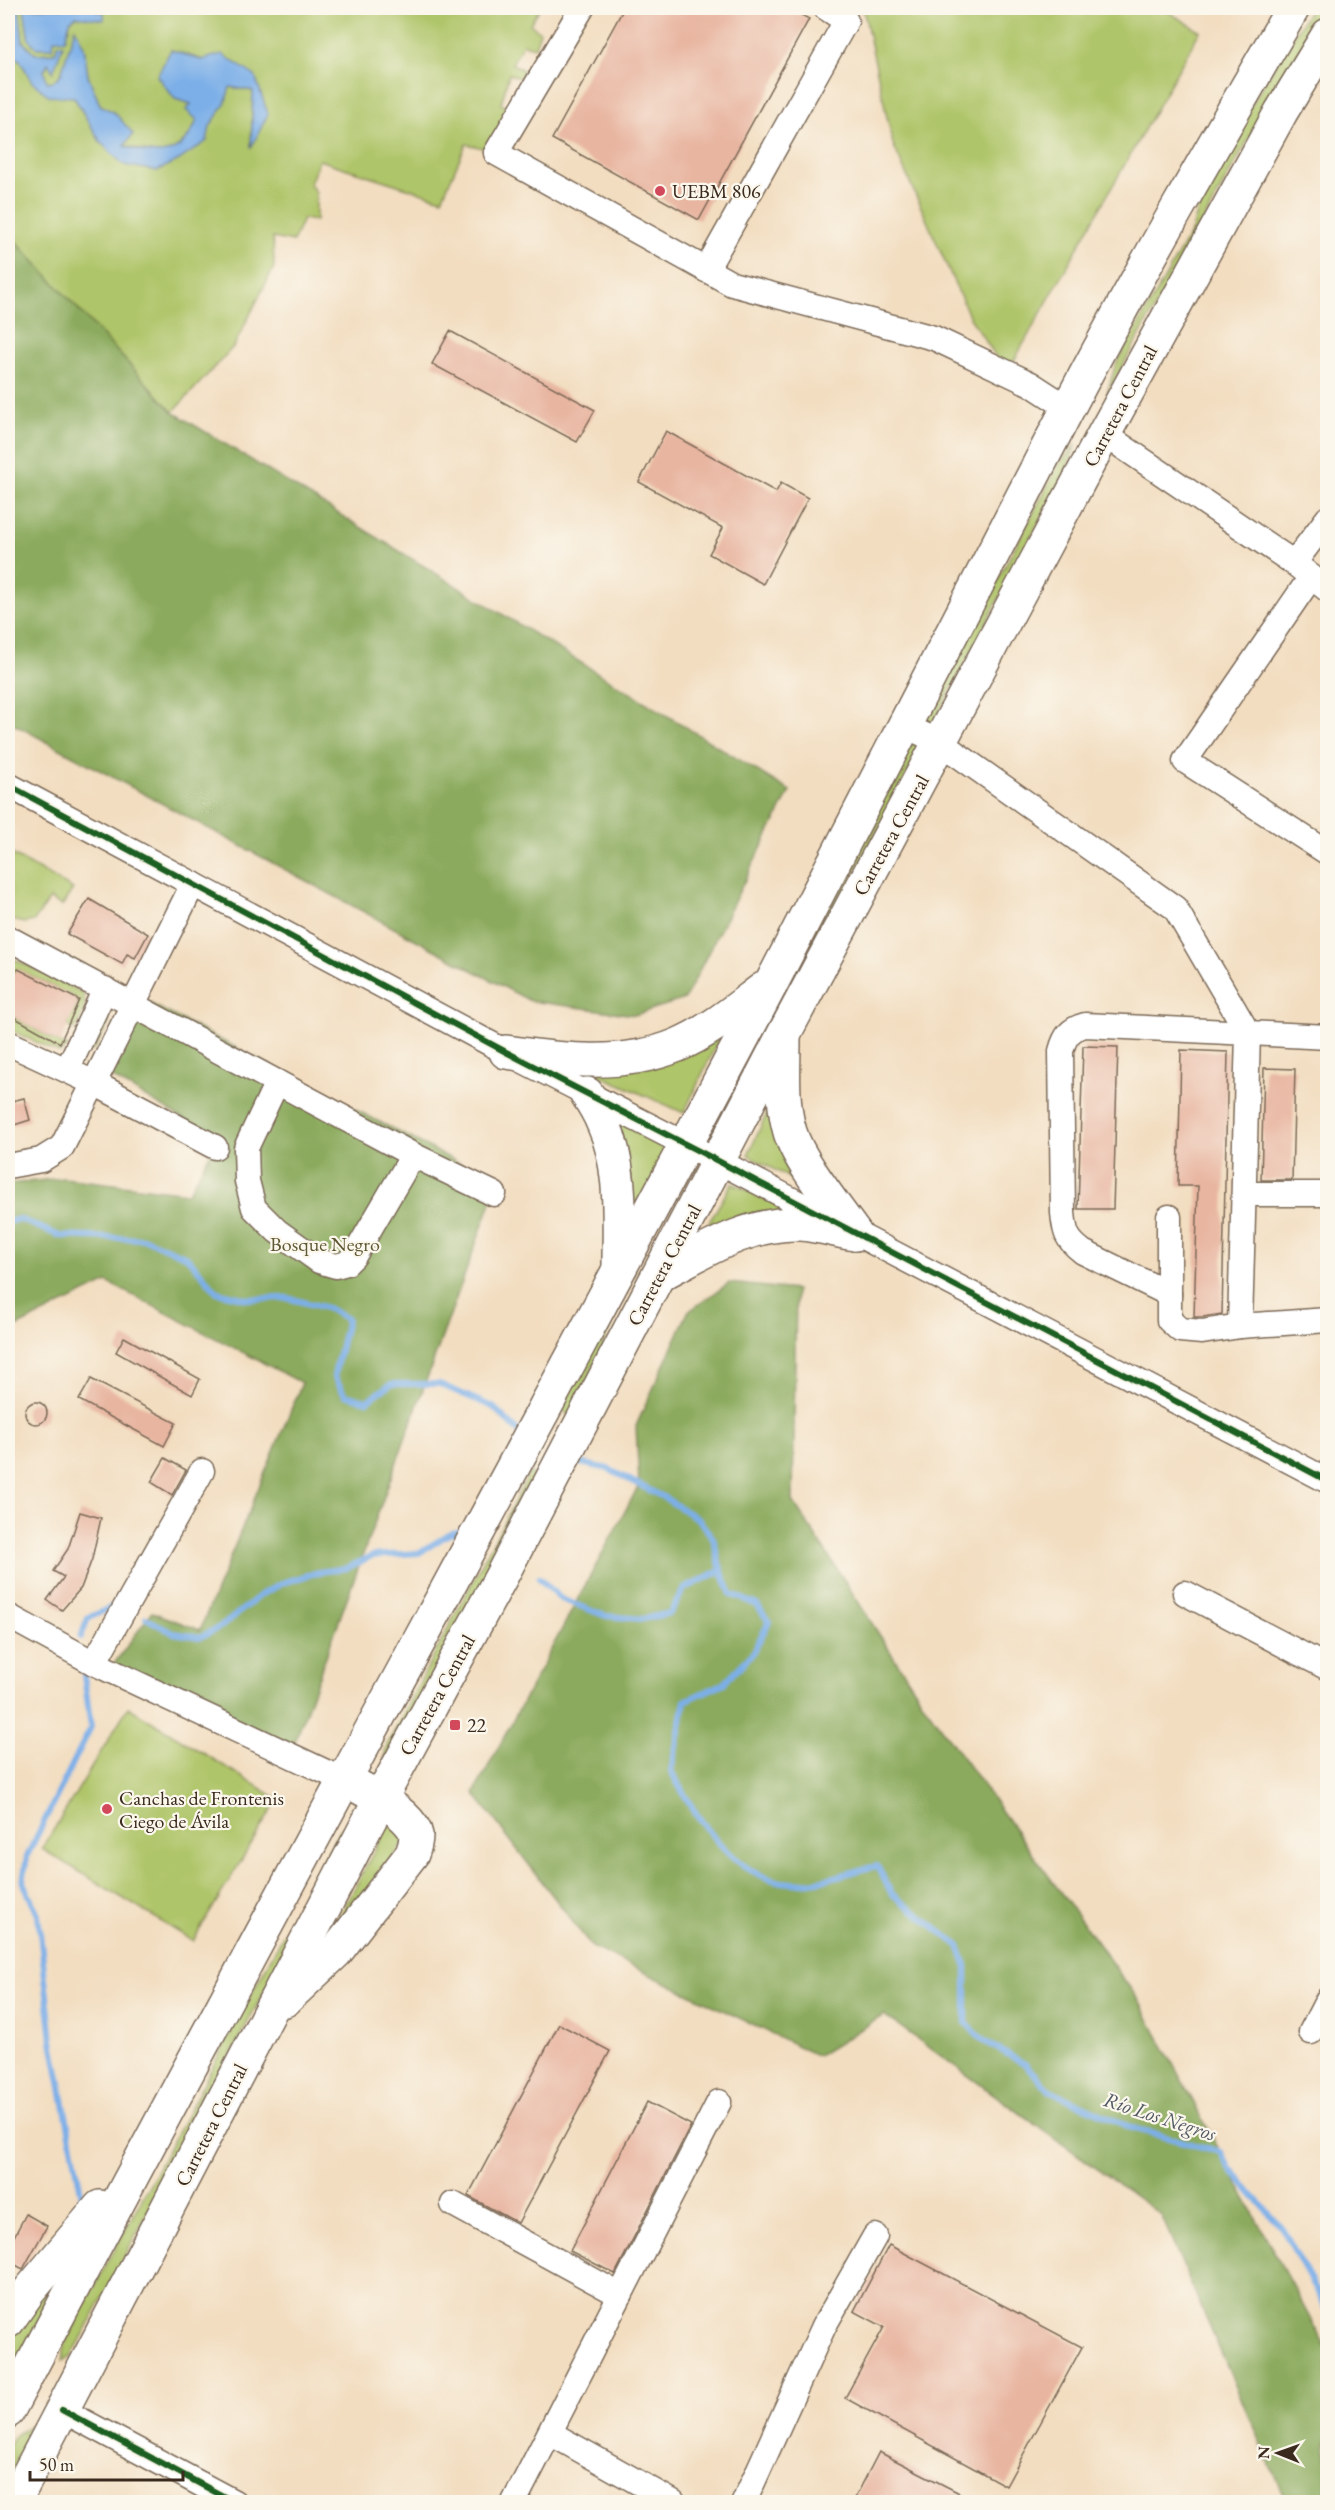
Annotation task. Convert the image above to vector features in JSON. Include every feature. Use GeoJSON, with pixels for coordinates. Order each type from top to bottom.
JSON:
{"type":"FeatureCollection","features":[{"type":"Feature","properties":{"kind":"highway","name":"Carretera Central"},"geometry":{"type":"LineString","coordinates":[[12,2391],[619,1272],[1068,408],[1189,186],[1293,8]]}},
{"type":"Feature","properties":{"kind":"highway","name":"Carretera Central"},"geometry":{"type":"LineString","coordinates":[[14,2502],[381,1798],[550,1483],[784,1034],[1104,434],[1281,112],[1328,35]]}},
{"type":"Feature","properties":{"kind":"highway"},"geometry":{"type":"LineString","coordinates":[[1068,408],[1104,434]]}},
{"type":"Feature","properties":{"kind":"highway"},"geometry":{"type":"LineString","coordinates":[[506,1052],[565,1060],[626,1059],[678,1045],[723,1019],[771,983]]}},
{"type":"Feature","properties":{"kind":"highway"},"geometry":{"type":"LineString","coordinates":[[784,1034],[784,1090],[790,1132],[809,1169],[855,1234]]}},
{"type":"Feature","properties":{"kind":"highway"},"geometry":{"type":"LineString","coordinates":[[587,1094],[604,1124],[615,1165],[619,1214],[619,1272]]}},
{"type":"Feature","properties":{"kind":"highway"},"geometry":{"type":"LineString","coordinates":[[659,1275],[726,1240],[763,1227],[801,1224],[855,1234]]}},
{"type":"Feature","properties":{"kind":"highway"},"geometry":{"type":"LineString","coordinates":[[266,2019],[336,1952],[412,1854],[416,1834],[411,1824],[381,1798],[343,1780]]}},
{"type":"Feature","properties":{"kind":"highway"},"geometry":{"type":"LineString","coordinates":[[8,2321],[86,2222],[132,2173]]}},
{"type":"Feature","properties":{"kind":"highway"},"geometry":{"type":"LineString","coordinates":[[12,2391],[62,2410]]}},
{"type":"Feature","properties":{"kind":"street"},"geometry":{"type":"LineString","coordinates":[[582,8],[496,153],[732,284],[934,338],[1030,384],[1068,408]]}},
{"type":"Feature","properties":{"kind":"street"},"geometry":{"type":"LineString","coordinates":[[706,270],[846,21],[826,8]]}},
{"type":"Feature","properties":{"kind":"street"},"geometry":{"type":"LineString","coordinates":[[1104,434],[1311,577]]}},
{"type":"Feature","properties":{"kind":"street"},"geometry":{"type":"LineString","coordinates":[[1328,518],[1311,577],[1185,761],[1328,854]]}},
{"type":"Feature","properties":{"kind":"street"},"geometry":{"type":"LineString","coordinates":[[904,725],[941,743],[1175,908],[1248,1033],[1240,1326]]}},
{"type":"Feature","properties":{"kind":"street"},"geometry":{"type":"LineString","coordinates":[[8,785],[684,1146],[718,1161],[1328,1481]]}},
{"type":"Feature","properties":{"kind":"street"},"geometry":{"type":"LineString","coordinates":[[8,1166],[41,1160],[62,1147],[193,884]]}},
{"type":"Feature","properties":{"kind":"street"},"geometry":{"type":"LineString","coordinates":[[8,939],[134,1004],[413,1155],[494,1194]]}},
{"type":"Feature","properties":{"kind":"street"},"geometry":{"type":"LineString","coordinates":[[67,1070],[105,989]]}},
{"type":"Feature","properties":{"kind":"street"},"geometry":{"type":"LineString","coordinates":[[1169,1294],[1083,1252],[1072,1244],[1065,1234],[1061,1062],[1064,1038],[1074,1029],[1085,1025],[1328,1037]]}},
{"type":"Feature","properties":{"kind":"street"},"geometry":{"type":"LineString","coordinates":[[8,1043],[94,1083],[215,1146]]}},
{"type":"Feature","properties":{"kind":"street"},"geometry":{"type":"LineString","coordinates":[[277,1082],[246,1148],[247,1181],[254,1208],[277,1231],[319,1261],[336,1266],[347,1263],[354,1256],[413,1155]]}},
{"type":"Feature","properties":{"kind":"street"},"geometry":{"type":"LineString","coordinates":[[1245,1194],[1328,1194]]}},
{"type":"Feature","properties":{"kind":"street"},"geometry":{"type":"LineString","coordinates":[[1169,1217],[1168,1320],[1180,1330],[1202,1332],[1240,1326],[1328,1320]]}},
{"type":"Feature","properties":{"kind":"street"},"geometry":{"type":"LineString","coordinates":[[94,1663],[202,1471]]}},
{"type":"Feature","properties":{"kind":"street"},"geometry":{"type":"LineString","coordinates":[[1185,1593],[1328,1668]]}},
{"type":"Feature","properties":{"kind":"street"},"geometry":{"type":"LineString","coordinates":[[8,1616],[94,1663],[343,1780]]}},
{"type":"Feature","properties":{"kind":"street"},"geometry":{"type":"LineString","coordinates":[[1311,2032],[1328,1999]]}},
{"type":"Feature","properties":{"kind":"street"},"geometry":{"type":"LineString","coordinates":[[514,2502],[719,2102]]}},
{"type":"Feature","properties":{"kind":"street"},"geometry":{"type":"LineString","coordinates":[[453,2204],[620,2295]]}},
{"type":"Feature","properties":{"kind":"street"},"geometry":{"type":"LineString","coordinates":[[744,2502],[824,2326],[875,2236]]}},
{"type":"Feature","properties":{"kind":"street"},"geometry":{"type":"LineString","coordinates":[[62,2410],[234,2502]]}},
{"type":"Feature","properties":{"kind":"street"},"geometry":{"type":"LineString","coordinates":[[550,2433],[673,2502]]}},
{"type":"Feature","properties":{"kind":"green space"},"geometry":{"type":"Polygon","coordinates":[[[19,8],[24,8],[29,40],[37,48],[52,48],[53,39],[69,29],[70,21],[76,16],[97,12],[94,8],[540,8],[530,24],[540,32],[535,47],[523,44],[512,64],[523,70],[521,79],[509,74],[501,104],[513,111],[487,149],[466,144],[442,199],[319,160],[310,184],[316,193],[316,221],[303,219],[293,242],[273,238],[274,267],[234,346],[173,412],[8,233],[8,54],[20,60],[32,82],[74,97],[101,143],[157,171],[210,124],[225,101],[230,87],[253,91],[251,146],[255,76],[171,50],[197,120],[184,142],[168,152],[158,153],[137,149],[124,145],[115,113],[100,105],[88,76],[84,47],[75,29],[61,75],[54,81],[46,82],[44,71],[48,63],[53,71],[55,53],[35,54],[23,42],[19,8]]]}},
{"type":"Feature","properties":{"kind":"green space"},"geometry":{"type":"Polygon","coordinates":[[[863,8],[1162,8],[1200,31],[1007,373],[970,318],[893,144],[863,8]]]}},
{"type":"Feature","properties":{"kind":"green space"},"geometry":{"type":"Polygon","coordinates":[[[1311,8],[1326,8],[1272,97],[1107,394],[1115,366],[1192,230],[1202,196],[1260,90],[1311,8]]]}},
{"type":"Feature","properties":{"kind":"green space"},"geometry":{"type":"Polygon","coordinates":[[[8,233],[173,412],[790,791],[685,999],[635,1015],[530,1001],[8,721],[8,233]]]}},
{"type":"Feature","properties":{"kind":"green space"},"geometry":{"type":"Polygon","coordinates":[[[1076,444],[1067,469],[741,1089],[729,1102],[731,1084],[1059,464],[1076,444]]]}},
{"type":"Feature","properties":{"kind":"green space"},"geometry":{"type":"Polygon","coordinates":[[[8,852],[73,889],[62,906],[50,899],[34,921],[24,923],[8,919],[8,852]]]}},
{"type":"Feature","properties":{"kind":"green space"},"geometry":{"type":"Polygon","coordinates":[[[14,959],[82,992],[85,1002],[82,1016],[75,1030],[67,1026],[79,1000],[18,969],[8,976],[8,962],[14,959]]]}},
{"type":"Feature","properties":{"kind":"green space","name":"Bosque Negro"},"geometry":{"type":"Polygon","coordinates":[[[149,1003],[498,1183],[288,1761],[111,1668],[152,1612],[200,1630],[302,1383],[107,1282],[8,1331],[8,1184],[64,1178],[188,1193],[218,1139],[111,1077],[149,1003]]]}},
{"type":"Feature","properties":{"kind":"green space"},"geometry":{"type":"Polygon","coordinates":[[[8,1014],[68,1047],[59,1053],[8,1029],[8,1014]]]}},
{"type":"Feature","properties":{"kind":"green space"},"geometry":{"type":"Polygon","coordinates":[[[104,1019],[109,1023],[94,1050],[90,1050],[88,1048],[104,1019]]]}},
{"type":"Feature","properties":{"kind":"green space"},"geometry":{"type":"Polygon","coordinates":[[[722,1032],[684,1113],[588,1070],[722,1032]]]}},
{"type":"Feature","properties":{"kind":"green space"},"geometry":{"type":"Polygon","coordinates":[[[777,1091],[807,1188],[748,1155],[777,1091]]]}},
{"type":"Feature","properties":{"kind":"green space"},"geometry":{"type":"Polygon","coordinates":[[[614,1119],[668,1148],[634,1219],[614,1119]]]}},
{"type":"Feature","properties":{"kind":"green space"},"geometry":{"type":"Polygon","coordinates":[[[732,1183],[806,1217],[697,1243],[732,1183]]]}},
{"type":"Feature","properties":{"kind":"green space"},"geometry":{"type":"Polygon","coordinates":[[[635,1271],[571,1416],[560,1410],[635,1271]]]}},
{"type":"Feature","properties":{"kind":"green space"},"geometry":{"type":"Polygon","coordinates":[[[729,1283],[796,1290],[793,1501],[926,1707],[1138,1999],[1327,2350],[1327,2502],[1286,2502],[1161,2215],[884,2015],[818,2056],[592,1947],[474,1793],[639,1485],[636,1426],[688,1312],[729,1283]]]}},
{"type":"Feature","properties":{"kind":"green space"},"geometry":{"type":"Polygon","coordinates":[[[530,1472],[540,1478],[389,1755],[384,1758],[387,1745],[530,1472]]]}},
{"type":"Feature","properties":{"kind":"green space"},"geometry":{"type":"Polygon","coordinates":[[[128,1707],[278,1799],[193,1941],[42,1849],[128,1707]]]}},
{"type":"Feature","properties":{"kind":"green space"},"geometry":{"type":"Polygon","coordinates":[[[391,1819],[405,1841],[320,1954],[391,1819]]]}},
{"type":"Feature","properties":{"kind":"green space"},"geometry":{"type":"Polygon","coordinates":[[[350,1822],[350,1828],[78,2345],[71,2356],[62,2361],[66,2340],[339,1831],[350,1822]]]}},
{"type":"Feature","properties":{"kind":"green space"},"geometry":{"type":"Polygon","coordinates":[[[88,2233],[16,2369],[8,2362],[8,2335],[88,2233]]]}},
{"type":"Feature","properties":{"kind":"green space"},"geometry":{"type":"Polygon","coordinates":[[[30,2425],[23,2448],[8,2477],[7,2452],[10,2441],[30,2425]]]}},
{"type":"Feature","properties":{"kind":"water"},"geometry":{"type":"Polygon","coordinates":[[[8,8],[19,8],[23,42],[35,54],[55,53],[58,44],[63,45],[53,72],[48,63],[44,71],[47,82],[54,81],[61,74],[75,28],[84,47],[88,76],[100,105],[115,113],[133,134],[124,146],[148,152],[168,152],[177,148],[191,133],[197,120],[186,110],[191,104],[175,99],[157,76],[171,50],[201,60],[222,54],[255,76],[268,114],[251,148],[253,91],[230,87],[225,104],[210,126],[207,141],[179,160],[157,171],[124,165],[101,143],[74,97],[49,96],[32,82],[20,60],[8,54],[8,8]]]}},
{"type":"Feature","properties":{"kind":"water"},"geometry":{"type":"Polygon","coordinates":[[[24,8],[94,8],[97,12],[104,12],[104,20],[76,16],[70,21],[65,40],[54,39],[53,48],[37,48],[29,40],[24,8]]]}},
{"type":"Feature","properties":{"kind":"building"},"geometry":{"type":"Polygon","coordinates":[[[624,8],[788,8],[809,19],[699,220],[552,139],[624,8]]]}},
{"type":"Feature","properties":{"kind":"building"},"geometry":{"type":"Polygon","coordinates":[[[450,331],[595,410],[577,442],[432,364],[450,331]]]}},
{"type":"Feature","properties":{"kind":"building"},"geometry":{"type":"Polygon","coordinates":[[[666,431],[776,492],[781,483],[808,498],[763,584],[709,554],[723,528],[639,482],[666,431]]]}},
{"type":"Feature","properties":{"kind":"building"},"geometry":{"type":"Polygon","coordinates":[[[89,899],[148,934],[135,958],[127,954],[122,964],[67,934],[89,899]]]}},
{"type":"Feature","properties":{"kind":"building"},"geometry":{"type":"Polygon","coordinates":[[[18,969],[79,1000],[60,1043],[8,1014],[8,976],[18,969]]]}},
{"type":"Feature","properties":{"kind":"building"},"geometry":{"type":"Polygon","coordinates":[[[1083,1046],[1118,1047],[1113,1209],[1078,1209],[1083,1046]]]}},
{"type":"Feature","properties":{"kind":"building"},"geometry":{"type":"Polygon","coordinates":[[[1181,1050],[1228,1052],[1222,1314],[1203,1317],[1194,1317],[1198,1186],[1178,1186],[1181,1050]]]}},
{"type":"Feature","properties":{"kind":"building"},"geometry":{"type":"Polygon","coordinates":[[[1264,1068],[1295,1069],[1292,1180],[1261,1180],[1264,1068]]]}},
{"type":"Feature","properties":{"kind":"building"},"geometry":{"type":"Polygon","coordinates":[[[24,1098],[30,1120],[8,1127],[8,1102],[24,1098]]]}},
{"type":"Feature","properties":{"kind":"building"},"geometry":{"type":"Polygon","coordinates":[[[124,1337],[200,1379],[192,1395],[116,1352],[124,1337]]]}},
{"type":"Feature","properties":{"kind":"building"},"geometry":{"type":"Polygon","coordinates":[[[91,1379],[176,1423],[164,1446],[79,1400],[91,1379]]]}},
{"type":"Feature","properties":{"kind":"building"},"geometry":{"type":"Polygon","coordinates":[[[36,1402],[44,1405],[47,1413],[44,1421],[36,1424],[28,1421],[25,1413],[28,1405],[36,1402]]]}},
{"type":"Feature","properties":{"kind":"building"},"geometry":{"type":"Polygon","coordinates":[[[165,1458],[186,1470],[172,1495],[151,1482],[165,1458]]]}},
{"type":"Feature","properties":{"kind":"building"},"geometry":{"type":"Polygon","coordinates":[[[80,1512],[101,1518],[92,1559],[81,1588],[62,1610],[47,1600],[64,1577],[53,1571],[68,1549],[80,1512]]]}},
{"type":"Feature","properties":{"kind":"building"},"geometry":{"type":"Polygon","coordinates":[[[559,2024],[610,2051],[518,2223],[468,2196],[559,2024]]]}},
{"type":"Feature","properties":{"kind":"building"},"geometry":{"type":"Polygon","coordinates":[[[647,2102],[691,2125],[615,2274],[570,2251],[647,2102]]]}},
{"type":"Feature","properties":{"kind":"building"},"geometry":{"type":"Polygon","coordinates":[[[26,2214],[47,2226],[23,2269],[8,2261],[8,2248],[26,2214]]]}},
{"type":"Feature","properties":{"kind":"building"},"geometry":{"type":"Polygon","coordinates":[[[889,2245],[1082,2347],[1006,2486],[845,2398],[884,2327],[854,2311],[889,2245]]]}},
{"type":"Feature","properties":{"kind":"building"},"geometry":{"type":"Polygon","coordinates":[[[879,2452],[977,2502],[853,2502],[879,2452]]]}},
{"type":"Feature","properties":{"kind":"waterway","name":"Río Los Negros"},"geometry":{"type":"LineString","coordinates":[[8,1222],[19,1219],[60,1236],[145,1239],[187,1257],[217,1292],[247,1299],[287,1298],[327,1308],[347,1319],[334,1376],[345,1395],[367,1401],[391,1384],[439,1384],[493,1407],[519,1432]]}},
{"type":"Feature","properties":{"kind":"waterway","name":"Río Los Negros"},"geometry":{"type":"LineString","coordinates":[[571,1461],[608,1469],[665,1498],[699,1520],[713,1538],[721,1570],[731,1594],[757,1605],[769,1622],[752,1654],[724,1683],[685,1701],[671,1771],[692,1807],[719,1843],[752,1871],[770,1879],[791,1883],[823,1880],[877,1866],[892,1894],[959,1946],[966,1965],[966,2023],[984,2041],[1025,2064],[1050,2091],[1132,2128],[1221,2152],[1230,2169],[1282,2228],[1328,2311]]}},
{"type":"Feature","properties":{"kind":"waterway"},"geometry":{"type":"LineString","coordinates":[[146,1618],[173,1633],[200,1637],[222,1626],[262,1594],[285,1582],[319,1572],[347,1568],[372,1556],[419,1553],[449,1534],[465,1530]]}},
{"type":"Feature","properties":{"kind":"waterway"},"geometry":{"type":"LineString","coordinates":[[539,1578],[561,1599],[606,1616],[643,1619],[670,1613],[684,1589],[721,1570]]}},
{"type":"Feature","properties":{"kind":"waterway"},"geometry":{"type":"LineString","coordinates":[[81,1637],[88,1618],[114,1606]]}},
{"type":"Feature","properties":{"kind":"waterway"},"geometry":{"type":"LineString","coordinates":[[83,2203],[52,2041],[38,1915],[23,1882],[27,1856],[91,1727],[84,1676]]}},
{"type":"Feature","properties":{"kind":"cycle path"},"geometry":{"type":"LineString","coordinates":[[8,785],[506,1052],[1328,1481]]}},
{"type":"Feature","properties":{"kind":"cycle path"},"geometry":{"type":"LineString","coordinates":[[62,2410],[234,2502]]}},
{"type":"Feature","properties":{"kind":"place","name":"UEBM 806"},"geometry":{"type":"Point","coordinates":[660,191]}},
{"type":"Feature","properties":{"kind":"place","name":"22"},"geometry":{"type":"Point","coordinates":[455,1725]}},
{"type":"Feature","properties":{"kind":"place","name":"Canchas de Frontenis Ciego de Ávila"},"geometry":{"type":"Point","coordinates":[107,1809]}}]}
